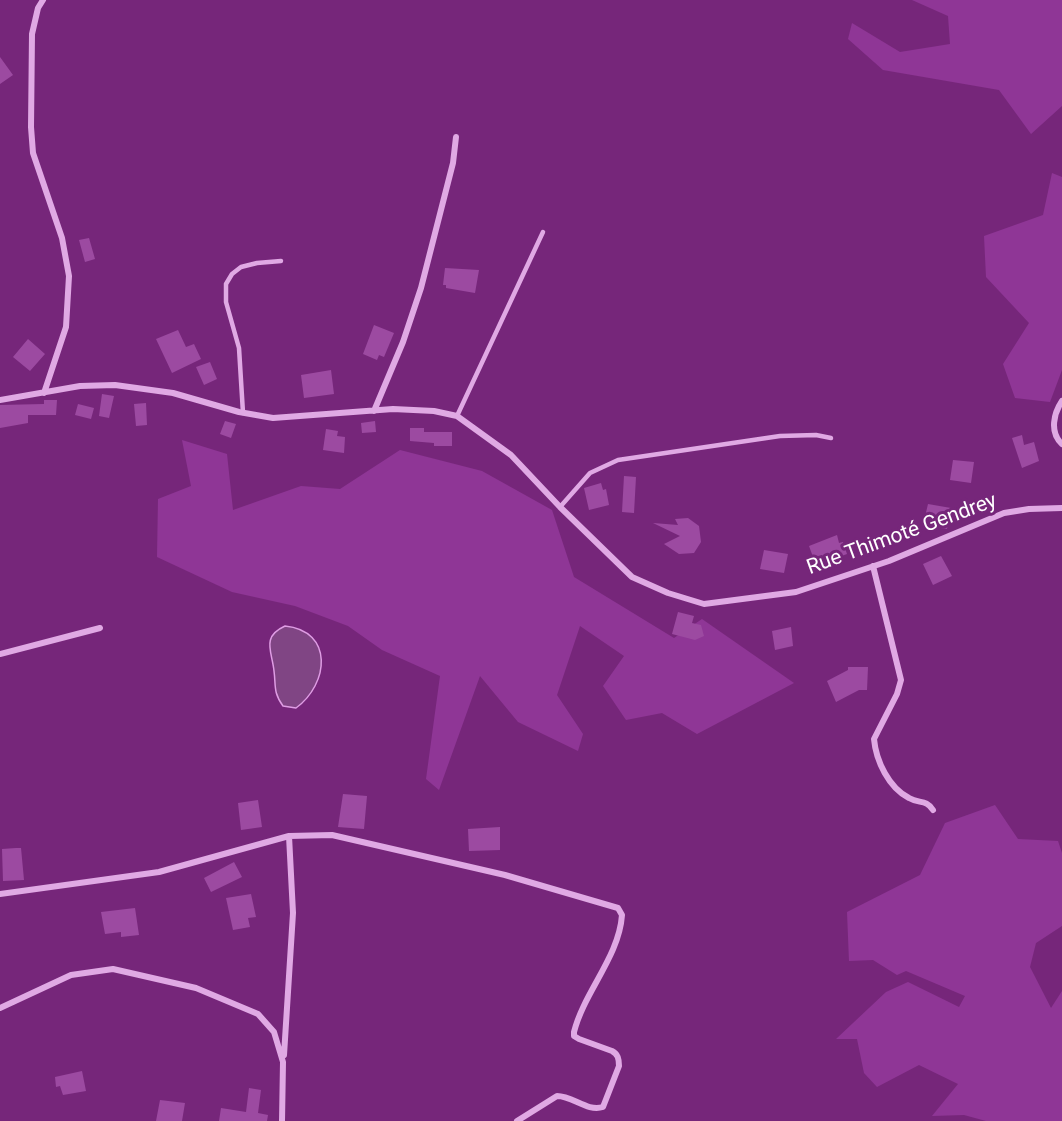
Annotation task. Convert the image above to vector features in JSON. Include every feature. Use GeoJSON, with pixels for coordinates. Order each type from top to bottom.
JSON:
{"type":"FeatureCollection","features":[{"type":"Feature","properties":{"kind":"street"},"geometry":{"type":"LineString","coordinates":[[43,0],[38,8],[32,34],[33,153],[62,238],[69,276],[66,327],[44,393]]}},
{"type":"Feature","properties":{"kind":"street"},"geometry":{"type":"LineString","coordinates":[[374,411],[403,342],[421,288],[453,162],[456,137]]}},
{"type":"Feature","properties":{"kind":"street","name":"Rue Thimoté Gendrey"},"geometry":{"type":"LineString","coordinates":[[0,400],[80,386],[115,385],[172,393],[243,413],[273,418],[374,411],[434,411],[457,416],[511,455],[560,507],[632,577],[668,593],[704,604],[796,592],[873,566],[1004,513],[1029,509],[1062,508]]}},
{"type":"Feature","properties":{"kind":"street"},"geometry":{"type":"LineString","coordinates":[[1062,401],[1054,425],[1058,440],[1062,444]]}},
{"type":"Feature","properties":{"kind":"street"},"geometry":{"type":"LineString","coordinates":[[873,566],[901,680],[897,694],[874,739],[875,746],[891,782],[909,799],[925,801],[933,810]]}},
{"type":"Feature","properties":{"kind":"street"},"geometry":{"type":"LineString","coordinates":[[0,654],[100,628]]}},
{"type":"Feature","properties":{"kind":"street"},"geometry":{"type":"LineString","coordinates":[[0,894],[159,872],[289,836],[332,835],[505,875],[618,908],[622,915],[615,941],[574,1032],[574,1036],[579,1039],[616,1053],[619,1060],[620,1066],[603,1107],[591,1108],[565,1096],[557,1096],[517,1121]]}},
{"type":"Feature","properties":{"kind":"street"},"geometry":{"type":"LineString","coordinates":[[282,1121],[283,1062],[293,913],[289,836]]}},
{"type":"Feature","properties":{"kind":"street"},"geometry":{"type":"LineString","coordinates":[[0,1008],[71,975],[113,969],[196,988],[258,1014],[274,1032],[283,1062]]}},
{"type":"Feature","properties":{"kind":"lane"},"geometry":{"type":"LineString","coordinates":[[457,416],[543,232]]}},
{"type":"Feature","properties":{"kind":"lane"},"geometry":{"type":"LineString","coordinates":[[243,413],[239,348],[226,302],[226,284],[232,274],[241,267],[281,261]]}},
{"type":"Feature","properties":{"kind":"lane"},"geometry":{"type":"LineString","coordinates":[[560,507],[590,473],[618,460],[780,436],[816,435],[831,438]]}},
{"type":"Feature","properties":{"kind":"shaded area"},"geometry":{"type":"Polygon","coordinates":[[[912,0],[1062,0],[1062,106],[1031,134],[999,90],[883,70],[848,39],[852,23],[900,52],[950,44],[948,16],[912,0]]]}},
{"type":"Feature","properties":{"kind":"shaded area"},"geometry":{"type":"Polygon","coordinates":[[[1052,173],[1062,177],[1062,370],[1050,402],[1015,398],[1003,364],[1029,323],[986,277],[984,236],[1043,215],[1052,173]]]}},
{"type":"Feature","properties":{"kind":"shaded area"},"geometry":{"type":"Polygon","coordinates":[[[182,440],[227,454],[233,510],[301,486],[340,489],[400,450],[482,471],[552,510],[574,577],[674,638],[702,619],[794,683],[697,734],[662,713],[626,720],[603,686],[624,656],[580,626],[557,695],[583,734],[578,751],[518,722],[480,676],[439,790],[426,779],[440,676],[382,650],[348,626],[295,606],[232,592],[157,557],[158,499],[191,486],[182,440]]]}},
{"type":"Feature","properties":{"kind":"shaded area"},"geometry":{"type":"Polygon","coordinates":[[[285,626],[301,630],[312,638],[319,648],[321,660],[320,673],[315,686],[296,708],[283,706],[278,697],[270,651],[270,640],[273,635],[285,626]]]}},
{"type":"Feature","properties":{"kind":"shaded area"},"geometry":{"type":"Polygon","coordinates":[[[995,805],[1018,839],[1058,841],[1062,853],[1062,926],[1036,943],[1030,967],[1051,1008],[1062,991],[1062,1121],[986,1121],[964,1115],[932,1116],[958,1084],[919,1065],[877,1087],[864,1073],[857,1039],[836,1039],[886,992],[908,982],[959,1007],[965,996],[906,971],[897,975],[873,960],[849,961],[847,912],[920,875],[945,823],[995,805]]]}},
{"type":"Feature","properties":{"kind":"building"},"geometry":{"type":"Polygon","coordinates":[[[0,57],[13,75],[0,84],[0,57]]]}},
{"type":"Feature","properties":{"kind":"building"},"geometry":{"type":"Polygon","coordinates":[[[89,238],[95,259],[85,262],[79,240],[89,238]]]}},
{"type":"Feature","properties":{"kind":"building"},"geometry":{"type":"Polygon","coordinates":[[[445,268],[479,270],[475,293],[446,288],[446,285],[443,285],[445,268]]]}},
{"type":"Feature","properties":{"kind":"building"},"geometry":{"type":"Polygon","coordinates":[[[374,325],[394,333],[384,357],[379,355],[377,360],[363,354],[374,325]]]}},
{"type":"Feature","properties":{"kind":"building"},"geometry":{"type":"Polygon","coordinates":[[[178,330],[186,347],[194,344],[201,359],[172,373],[156,339],[178,330]]]}},
{"type":"Feature","properties":{"kind":"building"},"geometry":{"type":"Polygon","coordinates":[[[28,339],[45,354],[30,371],[13,357],[28,339]]]}},
{"type":"Feature","properties":{"kind":"building"},"geometry":{"type":"Polygon","coordinates":[[[210,362],[217,379],[204,385],[196,367],[210,362]]]}},
{"type":"Feature","properties":{"kind":"building"},"geometry":{"type":"Polygon","coordinates":[[[331,370],[334,394],[304,398],[301,375],[331,370]]]}},
{"type":"Feature","properties":{"kind":"building"},"geometry":{"type":"Polygon","coordinates":[[[102,394],[114,396],[109,418],[99,416],[102,394]]]}},
{"type":"Feature","properties":{"kind":"building"},"geometry":{"type":"Polygon","coordinates":[[[44,400],[57,400],[56,415],[28,415],[28,423],[0,428],[0,405],[44,404],[44,400]]]}},
{"type":"Feature","properties":{"kind":"building"},"geometry":{"type":"Polygon","coordinates":[[[146,403],[147,425],[136,426],[134,404],[146,403]]]}},
{"type":"Feature","properties":{"kind":"building"},"geometry":{"type":"Polygon","coordinates":[[[78,404],[94,408],[91,419],[75,415],[78,404]]]}},
{"type":"Feature","properties":{"kind":"building"},"geometry":{"type":"Polygon","coordinates":[[[225,421],[236,424],[231,438],[220,434],[225,421]]]}},
{"type":"Feature","properties":{"kind":"building"},"geometry":{"type":"Polygon","coordinates":[[[375,421],[376,432],[362,433],[361,423],[375,421]]]}},
{"type":"Feature","properties":{"kind":"building"},"geometry":{"type":"Polygon","coordinates":[[[410,428],[424,428],[424,432],[452,432],[452,446],[434,446],[434,443],[410,441],[410,428]]]}},
{"type":"Feature","properties":{"kind":"building"},"geometry":{"type":"Polygon","coordinates":[[[326,429],[338,431],[337,436],[345,437],[344,453],[323,450],[326,429]]]}},
{"type":"Feature","properties":{"kind":"building"},"geometry":{"type":"Polygon","coordinates":[[[1022,435],[1024,445],[1034,442],[1039,461],[1022,468],[1012,438],[1022,435]]]}},
{"type":"Feature","properties":{"kind":"building"},"geometry":{"type":"Polygon","coordinates":[[[953,460],[974,462],[971,483],[950,480],[953,460]]]}},
{"type":"Feature","properties":{"kind":"building"},"geometry":{"type":"Polygon","coordinates":[[[624,476],[636,477],[634,513],[622,512],[624,476]]]}},
{"type":"Feature","properties":{"kind":"building"},"geometry":{"type":"Polygon","coordinates":[[[601,483],[603,490],[606,489],[609,505],[589,510],[584,488],[601,483]]]}},
{"type":"Feature","properties":{"kind":"building"},"geometry":{"type":"Polygon","coordinates":[[[928,504],[951,508],[947,529],[923,525],[928,504]]]}},
{"type":"Feature","properties":{"kind":"building"},"geometry":{"type":"Polygon","coordinates":[[[688,518],[699,526],[701,542],[694,553],[679,554],[664,544],[680,536],[653,523],[678,525],[675,519],[688,518]]]}},
{"type":"Feature","properties":{"kind":"building"},"geometry":{"type":"Polygon","coordinates":[[[837,535],[839,543],[843,542],[847,554],[816,565],[809,546],[837,535]]]}},
{"type":"Feature","properties":{"kind":"building"},"geometry":{"type":"Polygon","coordinates":[[[764,550],[788,554],[784,573],[760,569],[764,550]]]}},
{"type":"Feature","properties":{"kind":"building"},"geometry":{"type":"Polygon","coordinates":[[[941,556],[952,576],[933,585],[923,564],[941,556]]]}},
{"type":"Feature","properties":{"kind":"building"},"geometry":{"type":"Polygon","coordinates":[[[678,612],[694,616],[692,623],[701,625],[704,636],[695,640],[672,634],[678,612]]]}},
{"type":"Feature","properties":{"kind":"building"},"geometry":{"type":"Polygon","coordinates":[[[791,627],[793,646],[775,650],[772,631],[791,627]]]}},
{"type":"Feature","properties":{"kind":"building"},"geometry":{"type":"Polygon","coordinates":[[[848,667],[868,667],[867,690],[859,690],[836,702],[827,681],[848,670],[848,667]]]}},
{"type":"Feature","properties":{"kind":"building"},"geometry":{"type":"Polygon","coordinates":[[[343,794],[367,796],[364,829],[338,827],[343,794]]]}},
{"type":"Feature","properties":{"kind":"building"},"geometry":{"type":"Polygon","coordinates":[[[258,800],[262,827],[241,830],[238,803],[258,800]]]}},
{"type":"Feature","properties":{"kind":"building"},"geometry":{"type":"Polygon","coordinates":[[[500,827],[500,850],[469,851],[468,829],[500,827]]]}},
{"type":"Feature","properties":{"kind":"building"},"geometry":{"type":"Polygon","coordinates":[[[21,848],[24,880],[3,881],[2,849],[21,848]]]}},
{"type":"Feature","properties":{"kind":"building"},"geometry":{"type":"Polygon","coordinates":[[[234,862],[242,877],[211,892],[204,878],[234,862]]]}},
{"type":"Feature","properties":{"kind":"building"},"geometry":{"type":"Polygon","coordinates":[[[251,894],[256,917],[248,918],[250,927],[233,930],[226,898],[251,894]]]}},
{"type":"Feature","properties":{"kind":"building"},"geometry":{"type":"Polygon","coordinates":[[[135,908],[139,935],[121,937],[121,932],[105,934],[101,912],[135,908]]]}},
{"type":"Feature","properties":{"kind":"building"},"geometry":{"type":"Polygon","coordinates":[[[82,1071],[86,1091],[63,1095],[60,1086],[56,1087],[55,1077],[82,1071]]]}},
{"type":"Feature","properties":{"kind":"building"},"geometry":{"type":"Polygon","coordinates":[[[249,1088],[261,1090],[258,1113],[268,1115],[267,1121],[219,1121],[221,1108],[246,1112],[249,1088]]]}},
{"type":"Feature","properties":{"kind":"building"},"geometry":{"type":"Polygon","coordinates":[[[160,1100],[185,1103],[182,1121],[156,1121],[160,1100]]]}}]}
